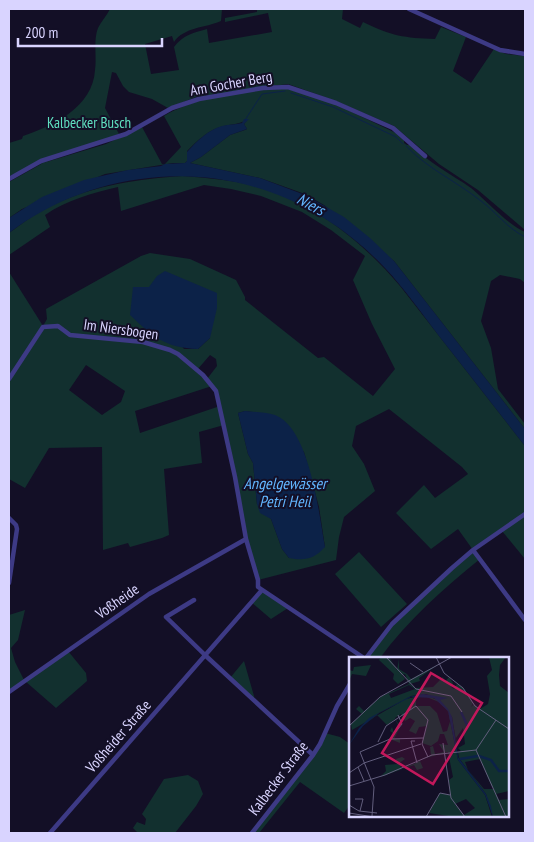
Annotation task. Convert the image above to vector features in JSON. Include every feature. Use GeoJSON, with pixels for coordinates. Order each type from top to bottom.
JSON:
{"type":"FeatureCollection","features":[{"type":"Feature","properties":{"kind":"street"},"geometry":{"type":"LineString","coordinates":[[410,9],[500,50],[525,54]]}},
{"type":"Feature","properties":{"kind":"street","name":"Am Gocher Berg"},"geometry":{"type":"LineString","coordinates":[[9,179],[41,161],[126,134],[172,108],[190,102],[263,88],[288,87],[336,102],[393,128],[425,156]]}},
{"type":"Feature","properties":{"kind":"street","name":"Im Niersbogen"},"geometry":{"type":"LineString","coordinates":[[9,379],[43,327],[58,326],[70,335],[143,342],[164,347],[178,354],[203,375],[218,395],[246,539],[258,580],[258,587],[262,590]]}},
{"type":"Feature","properties":{"kind":"street"},"geometry":{"type":"LineString","coordinates":[[366,657],[392,624],[473,550],[525,514]]}},
{"type":"Feature","properties":{"kind":"street"},"geometry":{"type":"LineString","coordinates":[[9,518],[16,524],[17,529],[9,583]]}},
{"type":"Feature","properties":{"kind":"street","name":"Voßheide"},"geometry":{"type":"LineString","coordinates":[[9,692],[149,594],[246,539]]}},
{"type":"Feature","properties":{"kind":"street"},"geometry":{"type":"LineString","coordinates":[[473,550],[525,620]]}},
{"type":"Feature","properties":{"kind":"street"},"geometry":{"type":"LineString","coordinates":[[262,590],[363,657]]}},
{"type":"Feature","properties":{"kind":"street","name":"Voßheider Straße"},"geometry":{"type":"LineString","coordinates":[[50,833],[262,590]]}},
{"type":"Feature","properties":{"kind":"street"},"geometry":{"type":"LineString","coordinates":[[194,600],[166,617],[313,755]]}},
{"type":"Feature","properties":{"kind":"street","name":"Kalbecker Straße"},"geometry":{"type":"LineString","coordinates":[[252,833],[313,755],[349,686]]}},
{"type":"Feature","properties":{"kind":"green space","name":"Kalbecker Busch"},"geometry":{"type":"Polygon","coordinates":[[[110,9],[222,9],[221,21],[183,33],[174,42],[172,36],[145,44],[151,74],[179,70],[174,47],[185,37],[193,33],[207,29],[209,43],[272,32],[268,13],[225,22],[225,18],[257,12],[257,9],[343,9],[342,19],[360,28],[363,22],[390,33],[415,38],[435,39],[441,27],[466,37],[453,71],[471,83],[494,49],[506,54],[525,56],[525,230],[478,190],[439,164],[394,126],[336,101],[288,84],[196,97],[168,108],[152,99],[129,92],[123,86],[116,73],[112,72],[105,108],[119,134],[9,176],[9,143],[47,127],[70,113],[87,95],[93,83],[97,33],[99,26],[110,9]]]}},
{"type":"Feature","properties":{"kind":"green space"},"geometry":{"type":"Polygon","coordinates":[[[285,88],[335,104],[398,134],[404,138],[404,143],[411,145],[433,163],[471,188],[518,229],[525,232],[525,283],[520,279],[500,275],[491,281],[481,321],[491,348],[498,389],[525,424],[525,429],[394,261],[324,205],[305,194],[260,178],[190,163],[230,135],[247,129],[244,124],[248,119],[213,130],[204,136],[187,151],[187,161],[185,163],[173,163],[105,174],[22,209],[9,218],[9,182],[43,163],[106,144],[142,127],[162,164],[165,164],[181,147],[164,116],[177,109],[206,99],[238,93],[285,88]]]}},
{"type":"Feature","properties":{"kind":"green space"},"geometry":{"type":"Polygon","coordinates":[[[183,176],[230,181],[279,194],[318,213],[353,239],[385,269],[525,446],[525,559],[502,531],[473,550],[458,529],[431,549],[396,513],[424,485],[435,498],[468,474],[462,467],[389,409],[356,426],[352,446],[364,464],[375,491],[344,517],[336,560],[258,580],[246,539],[224,425],[199,432],[202,463],[164,469],[169,535],[130,547],[128,543],[103,550],[102,447],[49,448],[25,488],[9,479],[9,272],[43,326],[47,319],[46,309],[141,256],[150,253],[190,259],[236,280],[245,300],[318,358],[324,357],[373,396],[395,369],[372,324],[353,280],[365,256],[331,230],[302,212],[261,196],[204,185],[121,211],[118,187],[80,198],[53,210],[45,215],[50,227],[9,255],[9,233],[49,207],[86,192],[134,181],[183,176]],[[133,287],[184,349],[198,349],[210,338],[149,287],[133,287]],[[210,355],[197,370],[207,379],[217,366],[216,359],[210,355]],[[86,365],[69,390],[102,415],[121,402],[125,391],[86,365]],[[212,386],[135,411],[140,433],[220,406],[212,386]],[[245,411],[238,413],[248,454],[253,463],[257,504],[271,519],[282,549],[289,558],[325,547],[319,507],[304,452],[267,414],[245,411]]]}},
{"type":"Feature","properties":{"kind":"green space"},"geometry":{"type":"Polygon","coordinates":[[[473,550],[480,559],[427,606],[402,631],[381,657],[367,657],[383,634],[473,550]]]}},
{"type":"Feature","properties":{"kind":"green space"},"geometry":{"type":"Polygon","coordinates":[[[359,552],[407,604],[381,627],[335,574],[359,552]]]}},
{"type":"Feature","properties":{"kind":"green space"},"geometry":{"type":"Polygon","coordinates":[[[262,590],[288,608],[271,619],[251,602],[262,590]]]}},
{"type":"Feature","properties":{"kind":"green space"},"geometry":{"type":"Polygon","coordinates":[[[25,610],[18,640],[11,648],[15,662],[24,680],[68,651],[86,673],[87,681],[56,708],[25,681],[9,692],[9,615],[25,610]]]}},
{"type":"Feature","properties":{"kind":"green space"},"geometry":{"type":"Polygon","coordinates":[[[244,661],[256,703],[230,678],[244,661]]]}},
{"type":"Feature","properties":{"kind":"green space"},"geometry":{"type":"Polygon","coordinates":[[[325,733],[340,737],[349,743],[349,806],[344,813],[300,782],[259,833],[252,833],[299,773],[325,733]]]}},
{"type":"Feature","properties":{"kind":"green space"},"geometry":{"type":"Polygon","coordinates":[[[188,775],[198,781],[203,794],[175,833],[138,833],[133,828],[137,822],[145,825],[146,819],[142,814],[164,779],[188,775]]]}},
{"type":"Feature","properties":{"kind":"water","name":"Niers"},"geometry":{"type":"Polygon","coordinates":[[[244,119],[249,119],[244,124],[247,129],[230,135],[190,163],[260,178],[305,195],[344,217],[370,238],[394,261],[525,429],[525,446],[385,268],[337,226],[310,210],[282,197],[253,187],[223,180],[191,177],[139,179],[80,194],[43,211],[9,233],[9,218],[42,197],[84,180],[128,170],[185,163],[187,161],[187,152],[207,133],[222,126],[242,123],[244,119]]]}},
{"type":"Feature","properties":{"kind":"water"},"geometry":{"type":"Polygon","coordinates":[[[165,271],[217,293],[217,308],[210,338],[198,349],[177,346],[160,340],[130,315],[133,287],[149,287],[157,276],[165,271]]]}},
{"type":"Feature","properties":{"kind":"water","name":"Angelgewässer Petri Heil"},"geometry":{"type":"Polygon","coordinates":[[[245,411],[275,415],[287,423],[297,437],[305,454],[316,495],[325,547],[313,557],[305,559],[289,558],[282,549],[271,519],[260,513],[257,504],[253,463],[248,454],[238,413],[245,411]]]}},
{"type":"Feature","properties":{"kind":"waterway"},"geometry":{"type":"LineString","coordinates":[[245,120],[262,94],[285,91]]}},
{"type":"Feature","properties":{"kind":"waterway"},"geometry":{"type":"LineString","coordinates":[[291,93],[333,107],[396,137],[403,144]]}},
{"type":"Feature","properties":{"kind":"waterway"},"geometry":{"type":"LineString","coordinates":[[406,146],[423,161],[472,194],[525,237]]}}]}
